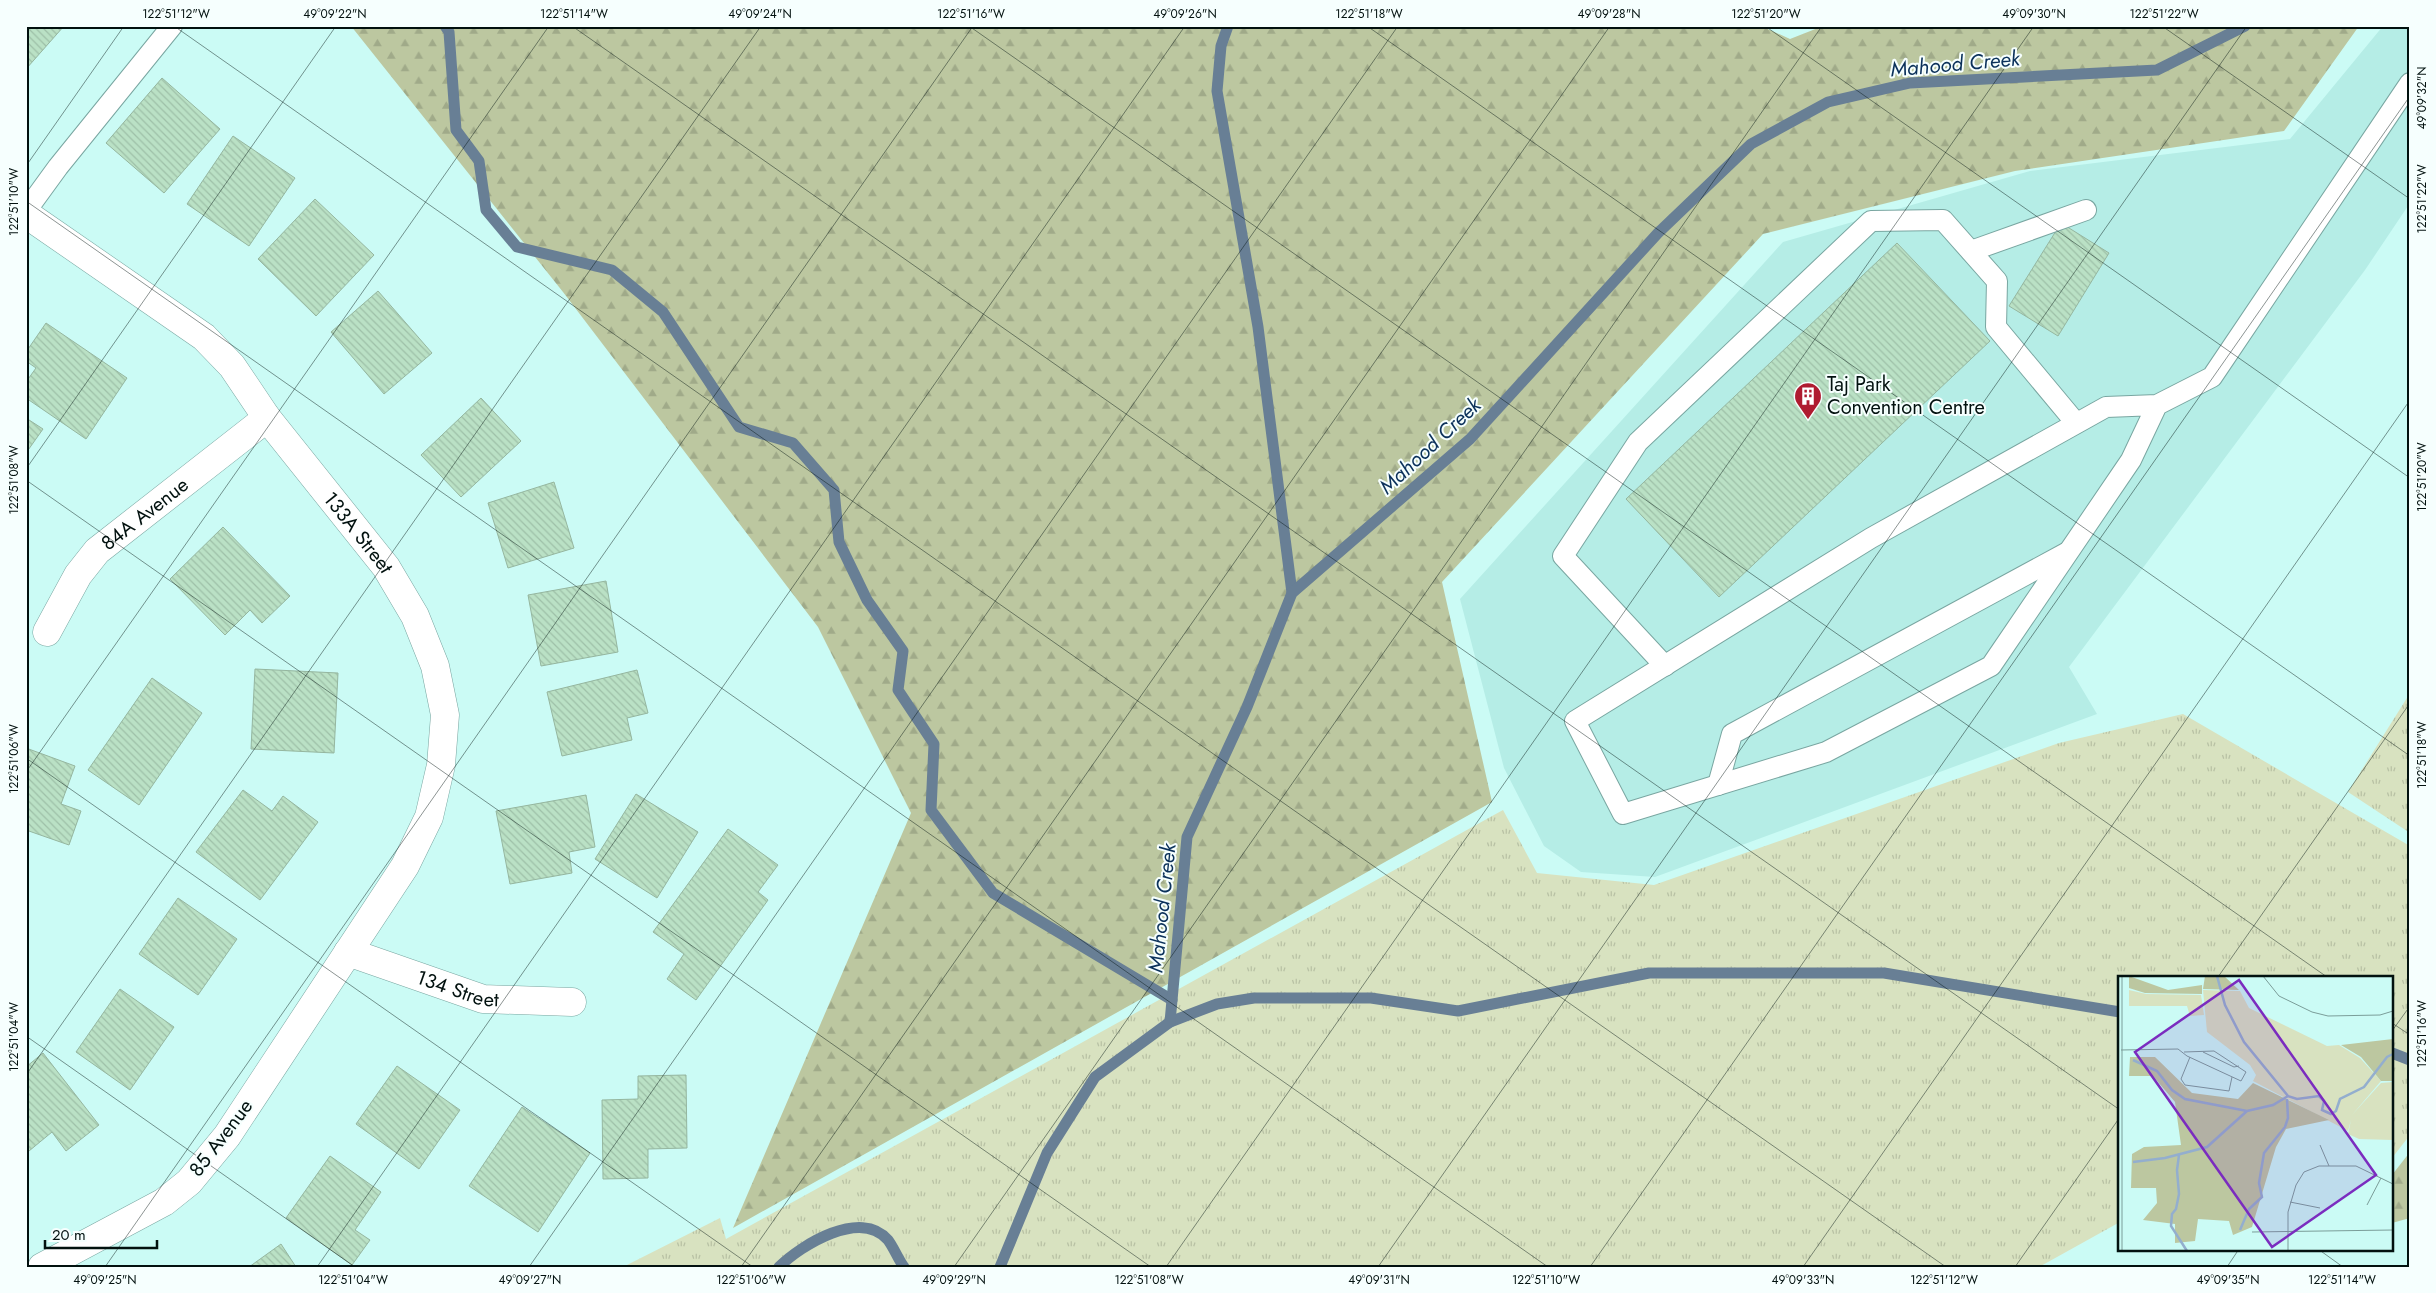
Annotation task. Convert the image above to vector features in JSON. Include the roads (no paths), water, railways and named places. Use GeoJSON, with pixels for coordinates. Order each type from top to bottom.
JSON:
{"type":"FeatureCollection","features":[{"type":"Feature","properties":{"kind":"street","name":"133A Street"},"geometry":{"type":"LineString","coordinates":[[26,213],[204,337],[232,366],[268,418],[386,567],[415,616],[435,666],[445,715],[442,765],[429,817],[405,866],[348,952]]}},
{"type":"Feature","properties":{"kind":"street","name":"84A Avenue"},"geometry":{"type":"LineString","coordinates":[[47,632],[78,575],[96,551],[268,418]]}},
{"type":"Feature","properties":{"kind":"street","name":"134 Street"},"geometry":{"type":"LineString","coordinates":[[348,952],[483,999],[572,1002]]}},
{"type":"Feature","properties":{"kind":"street","name":"85 Avenue"},"geometry":{"type":"LineString","coordinates":[[42,1267],[164,1202],[189,1182],[227,1136],[348,952]]}},
{"type":"Feature","properties":{"kind":"lane"},"geometry":{"type":"LineString","coordinates":[[26,213],[58,167],[172,26]]}},
{"type":"Feature","properties":{"kind":"lane"},"geometry":{"type":"LineString","coordinates":[[2157,405],[2131,460],[1991,666],[1826,752],[1623,814],[1575,721],[1871,538],[2076,423],[2106,407],[2157,405],[2212,377],[2410,83]]}},
{"type":"Feature","properties":{"kind":"lane"},"geometry":{"type":"LineString","coordinates":[[1971,251],[2086,210]]}},
{"type":"Feature","properties":{"kind":"lane"},"geometry":{"type":"LineString","coordinates":[[1665,666],[1563,556],[1638,442],[1871,221],[1943,220],[1997,281],[1996,327],[2076,423]]}},
{"type":"Feature","properties":{"kind":"lane"},"geometry":{"type":"LineString","coordinates":[[1718,785],[1732,734],[2068,551]]}},
{"type":"Feature","properties":{"kind":"waterway"},"geometry":{"type":"LineString","coordinates":[[445,26],[449,32],[456,130],[479,161],[486,210],[517,247],[612,270],[663,312],[739,427],[793,443],[834,490],[839,542],[867,600],[903,651],[898,690],[934,744],[931,810],[993,893],[1172,1000]]}},
{"type":"Feature","properties":{"kind":"waterway"},"geometry":{"type":"LineString","coordinates":[[1228,26],[1221,46],[1217,91],[1258,327],[1292,593]]}},
{"type":"Feature","properties":{"kind":"waterway","name":"Mahood Creek"},"geometry":{"type":"LineString","coordinates":[[1000,1267],[1047,1153],[1095,1077],[1170,1022],[1187,837],[1247,707],[1292,593],[1470,439],[1658,233],[1751,144],[1828,102],[1910,83],[2157,70],[2245,26]]}},
{"type":"Feature","properties":{"kind":"waterway"},"geometry":{"type":"LineString","coordinates":[[1170,1022],[1217,1004],[1254,998],[1371,998],[1458,1011],[1649,973],[1884,973],[2118,1012]]}},
{"type":"Feature","properties":{"kind":"waterway"},"geometry":{"type":"LineString","coordinates":[[2394,1054],[2410,1060]]}},
{"type":"Feature","properties":{"kind":"waterway","name":"Mahood Creek"},"geometry":{"type":"LineString","coordinates":[[779,1267],[816,1240],[847,1229],[863,1228],[876,1231],[888,1240],[904,1267]]}},
{"type":"Feature","properties":{"kind":"place","name":"Taj Park Convention Centre"},"geometry":{"type":"Point","coordinates":[1808,420]}}]}
